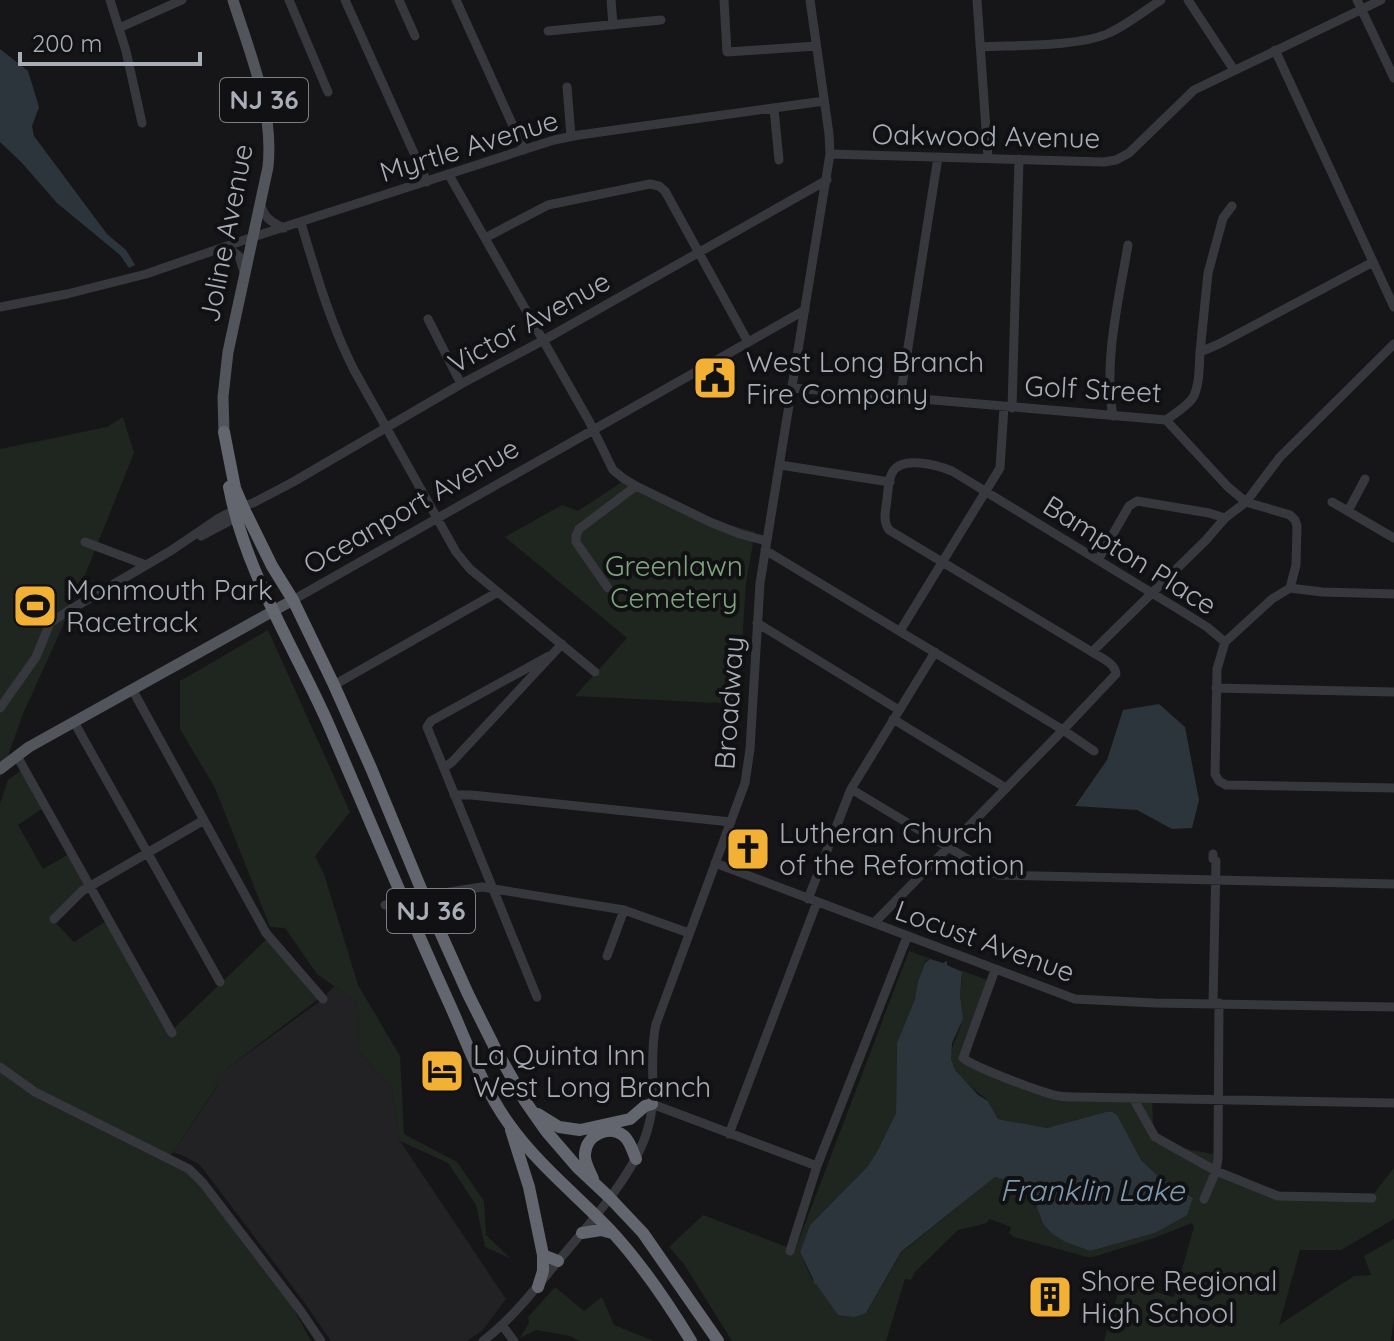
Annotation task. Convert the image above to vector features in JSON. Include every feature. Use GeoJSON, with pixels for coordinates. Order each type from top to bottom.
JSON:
{"type":"FeatureCollection","features":[{"type":"Feature","properties":{"kind":"highway","name":"NJ 36"},"geometry":{"type":"LineString","coordinates":[[224,432],[230,468],[273,610],[325,718],[486,1085],[509,1124],[612,1233],[648,1276],[691,1341]]}},
{"type":"Feature","properties":{"kind":"highway","name":"NJ 36"},"geometry":{"type":"LineString","coordinates":[[242,510],[293,600],[334,685],[424,896],[482,1023],[516,1086],[554,1140],[643,1233],[718,1341]]}},
{"type":"Feature","properties":{"kind":"highway"},"geometry":{"type":"LineString","coordinates":[[530,1107],[553,1125],[574,1131],[630,1119],[652,1104]]}},
{"type":"Feature","properties":{"kind":"highway"},"geometry":{"type":"LineString","coordinates":[[509,1124],[529,1187],[543,1255],[543,1271],[538,1287]]}},
{"type":"Feature","properties":{"kind":"highway"},"geometry":{"type":"LineString","coordinates":[[596,1185],[585,1158],[586,1146],[593,1137],[605,1131],[620,1134],[628,1140],[636,1159]]}},
{"type":"Feature","properties":{"kind":"highway"},"geometry":{"type":"LineString","coordinates":[[582,1233],[601,1230],[612,1233]]}},
{"type":"Feature","properties":{"kind":"highway"},"geometry":{"type":"LineString","coordinates":[[543,1255],[558,1261]]}},
{"type":"Feature","properties":{"kind":"main road","name":"Joline Avenue"},"geometry":{"type":"LineString","coordinates":[[224,432],[225,373],[270,152],[268,116],[233,0]]}},
{"type":"Feature","properties":{"kind":"main road","name":"Oceanport Avenue"},"geometry":{"type":"LineString","coordinates":[[0,769],[74,722],[293,600]]}},
{"type":"Feature","properties":{"kind":"street"},"geometry":{"type":"LineString","coordinates":[[110,0],[142,123]]}},
{"type":"Feature","properties":{"kind":"street"},"geometry":{"type":"LineString","coordinates":[[119,28],[182,0]]}},
{"type":"Feature","properties":{"kind":"street"},"geometry":{"type":"LineString","coordinates":[[289,0],[328,92]]}},
{"type":"Feature","properties":{"kind":"street"},"geometry":{"type":"LineString","coordinates":[[345,0],[427,182]]}},
{"type":"Feature","properties":{"kind":"street"},"geometry":{"type":"LineString","coordinates":[[399,0],[415,36]]}},
{"type":"Feature","properties":{"kind":"street"},"geometry":{"type":"LineString","coordinates":[[456,0],[524,150]]}},
{"type":"Feature","properties":{"kind":"street"},"geometry":{"type":"LineString","coordinates":[[611,0],[613,25]]}},
{"type":"Feature","properties":{"kind":"street"},"geometry":{"type":"LineString","coordinates":[[724,0],[727,52],[816,46]]}},
{"type":"Feature","properties":{"kind":"street","name":"Broadway"},"geometry":{"type":"LineString","coordinates":[[483,1341],[538,1287],[636,1159],[649,1125],[652,1104],[654,1033],[745,783],[760,583],[830,154],[810,0]]}},
{"type":"Feature","properties":{"kind":"street"},"geometry":{"type":"LineString","coordinates":[[977,0],[988,158]]}},
{"type":"Feature","properties":{"kind":"street"},"geometry":{"type":"LineString","coordinates":[[980,47],[1098,37],[1119,28],[1161,0]]}},
{"type":"Feature","properties":{"kind":"street"},"geometry":{"type":"LineString","coordinates":[[1188,0],[1234,70]]}},
{"type":"Feature","properties":{"kind":"street","name":"Oakwood Avenue"},"geometry":{"type":"LineString","coordinates":[[830,154],[1116,160],[1134,150],[1190,93],[1360,5],[1381,0]]}},
{"type":"Feature","properties":{"kind":"street"},"geometry":{"type":"LineString","coordinates":[[1360,5],[1394,78]]}},
{"type":"Feature","properties":{"kind":"street"},"geometry":{"type":"LineString","coordinates":[[548,31],[661,20]]}},
{"type":"Feature","properties":{"kind":"street"},"geometry":{"type":"LineString","coordinates":[[1275,50],[1394,307]]}},
{"type":"Feature","properties":{"kind":"street"},"geometry":{"type":"LineString","coordinates":[[567,87],[571,136]]}},
{"type":"Feature","properties":{"kind":"street","name":"Myrtle Avenue"},"geometry":{"type":"LineString","coordinates":[[0,307],[137,277],[571,136],[824,101]]}},
{"type":"Feature","properties":{"kind":"street"},"geometry":{"type":"LineString","coordinates":[[774,109],[779,160]]}},
{"type":"Feature","properties":{"kind":"street"},"geometry":{"type":"LineString","coordinates":[[900,398],[938,157]]}},
{"type":"Feature","properties":{"kind":"street"},"geometry":{"type":"LineString","coordinates":[[900,631],[1000,468],[1008,407],[1019,159]]}},
{"type":"Feature","properties":{"kind":"street"},"geometry":{"type":"LineString","coordinates":[[449,175],[613,470],[636,486],[766,546],[1094,751]]}},
{"type":"Feature","properties":{"kind":"street","name":"Victor Avenue"},"geometry":{"type":"LineString","coordinates":[[0,708],[36,657],[50,623],[68,611],[172,550],[219,518],[242,510],[827,180]]}},
{"type":"Feature","properties":{"kind":"street"},"geometry":{"type":"LineString","coordinates":[[485,238],[548,205],[650,184],[659,186],[665,191],[748,342]]}},
{"type":"Feature","properties":{"kind":"street"},"geometry":{"type":"LineString","coordinates":[[260,202],[266,217],[284,228]]}},
{"type":"Feature","properties":{"kind":"street","name":"Golf Street"},"geometry":{"type":"LineString","coordinates":[[793,388],[1166,420],[1193,397],[1208,273],[1223,218],[1232,206]]}},
{"type":"Feature","properties":{"kind":"street"},"geometry":{"type":"LineString","coordinates":[[301,223],[336,333],[462,560],[595,672]]}},
{"type":"Feature","properties":{"kind":"street"},"geometry":{"type":"LineString","coordinates":[[1113,416],[1110,402],[1112,348],[1128,245]]}},
{"type":"Feature","properties":{"kind":"street"},"geometry":{"type":"LineString","coordinates":[[227,247],[234,250],[241,260],[244,274]]}},
{"type":"Feature","properties":{"kind":"street"},"geometry":{"type":"LineString","coordinates":[[1200,352],[1373,262]]}},
{"type":"Feature","properties":{"kind":"street","name":"Oceanport Avenue"},"geometry":{"type":"LineString","coordinates":[[293,600],[805,310]]}},
{"type":"Feature","properties":{"kind":"street"},"geometry":{"type":"LineString","coordinates":[[428,319],[461,384]]}},
{"type":"Feature","properties":{"kind":"street"},"geometry":{"type":"LineString","coordinates":[[1092,652],[1225,518],[1246,502],[1280,457],[1394,344]]}},
{"type":"Feature","properties":{"kind":"street"},"geometry":{"type":"LineString","coordinates":[[1166,420],[1228,487],[1246,502],[1288,514],[1295,520],[1296,565],[1290,588],[1394,594]]}},
{"type":"Feature","properties":{"kind":"street","name":"Bampton Place"},"geometry":{"type":"LineString","coordinates":[[890,482],[892,473],[905,464],[926,464],[952,471],[1207,627],[1225,642],[1272,599],[1290,588]]}},
{"type":"Feature","properties":{"kind":"street"},"geometry":{"type":"LineString","coordinates":[[780,465],[890,482],[885,524],[889,530],[1092,652],[1116,671],[1112,681],[874,923]]}},
{"type":"Feature","properties":{"kind":"street"},"geometry":{"type":"LineString","coordinates":[[1348,511],[1365,479]]}},
{"type":"Feature","properties":{"kind":"street"},"geometry":{"type":"LineString","coordinates":[[608,588],[576,542],[576,536],[579,529],[636,486]]}},
{"type":"Feature","properties":{"kind":"street"},"geometry":{"type":"LineString","coordinates":[[1098,560],[1129,506],[1137,501],[1225,518]]}},
{"type":"Feature","properties":{"kind":"street"},"geometry":{"type":"LineString","coordinates":[[1332,502],[1394,538]]}},
{"type":"Feature","properties":{"kind":"street"},"geometry":{"type":"LineString","coordinates":[[85,542],[149,564]]}},
{"type":"Feature","properties":{"kind":"street"},"geometry":{"type":"LineString","coordinates":[[334,685],[498,592]]}},
{"type":"Feature","properties":{"kind":"street"},"geometry":{"type":"LineString","coordinates":[[757,623],[1006,788]]}},
{"type":"Feature","properties":{"kind":"street"},"geometry":{"type":"LineString","coordinates":[[1225,642],[1217,669],[1217,779],[1226,785],[1394,788]]}},
{"type":"Feature","properties":{"kind":"street"},"geometry":{"type":"LineString","coordinates":[[444,768],[562,644]]}},
{"type":"Feature","properties":{"kind":"street"},"geometry":{"type":"LineString","coordinates":[[729,1134],[851,789],[935,652]]}},
{"type":"Feature","properties":{"kind":"street"},"geometry":{"type":"LineString","coordinates":[[537,997],[427,725],[549,656]]}},
{"type":"Feature","properties":{"kind":"street"},"geometry":{"type":"LineString","coordinates":[[1216,688],[1394,692]]}},
{"type":"Feature","properties":{"kind":"street"},"geometry":{"type":"LineString","coordinates":[[132,689],[266,933],[323,999]]}},
{"type":"Feature","properties":{"kind":"street"},"geometry":{"type":"LineString","coordinates":[[74,722],[220,982]]}},
{"type":"Feature","properties":{"kind":"street"},"geometry":{"type":"LineString","coordinates":[[17,756],[172,1033]]}},
{"type":"Feature","properties":{"kind":"street"},"geometry":{"type":"LineString","coordinates":[[851,789],[986,870],[1006,876],[1394,884]]}},
{"type":"Feature","properties":{"kind":"street"},"geometry":{"type":"LineString","coordinates":[[454,795],[731,822]]}},
{"type":"Feature","properties":{"kind":"street"},"geometry":{"type":"LineString","coordinates":[[54,919],[90,885],[204,820]]}},
{"type":"Feature","properties":{"kind":"street"},"geometry":{"type":"LineString","coordinates":[[1204,1199],[1218,1159],[1216,861],[1213,854]]}},
{"type":"Feature","properties":{"kind":"street","name":"Locust Avenue"},"geometry":{"type":"LineString","coordinates":[[715,863],[1082,1001],[1394,1007]]}},
{"type":"Feature","properties":{"kind":"street"},"geometry":{"type":"LineString","coordinates":[[424,896],[482,887],[624,910],[689,933]]}},
{"type":"Feature","properties":{"kind":"street"},"geometry":{"type":"LineString","coordinates":[[385,905],[403,900]]}},
{"type":"Feature","properties":{"kind":"street"},"geometry":{"type":"LineString","coordinates":[[607,956],[624,910]]}},
{"type":"Feature","properties":{"kind":"street"},"geometry":{"type":"LineString","coordinates":[[790,1251],[817,1166],[907,937]]}},
{"type":"Feature","properties":{"kind":"street"},"geometry":{"type":"LineString","coordinates":[[995,970],[964,1059],[1056,1096],[1394,1103]]}},
{"type":"Feature","properties":{"kind":"street"},"geometry":{"type":"LineString","coordinates":[[2,1072],[35,1092],[189,1169],[212,1194],[291,1297],[315,1339]]}},
{"type":"Feature","properties":{"kind":"street"},"geometry":{"type":"LineString","coordinates":[[1133,1098],[1155,1137],[1216,1171],[1278,1196],[1372,1198]]}},
{"type":"Feature","properties":{"kind":"street"},"geometry":{"type":"LineString","coordinates":[[652,1104],[817,1166]]}},
{"type":"Feature","properties":{"kind":"street"},"geometry":{"type":"LineString","coordinates":[[502,1325],[514,1341]]}},
{"type":"Feature","properties":{"kind":"shaded area"},"geometry":{"type":"Polygon","coordinates":[[[334,986],[358,1003],[359,1052],[392,1087],[400,1141],[506,1299],[483,1330],[467,1341],[331,1341],[200,1165],[173,1152],[217,1087],[211,1080],[323,999],[334,986]]]}},
{"type":"Feature","properties":{"kind":"green space","name":"Monmouth Park Racetrack"},"geometry":{"type":"Polygon","coordinates":[[[123,417],[134,453],[79,590],[23,714],[0,778],[0,449],[107,427],[123,417]]]}},
{"type":"Feature","properties":{"kind":"green space","name":"Greenlawn Cemetery"},"geometry":{"type":"Polygon","coordinates":[[[628,478],[712,520],[755,532],[746,583],[738,704],[575,696],[627,638],[505,537],[562,505],[578,511],[628,478]]]}},
{"type":"Feature","properties":{"kind":"green space"},"geometry":{"type":"Polygon","coordinates":[[[268,630],[350,812],[315,856],[324,874],[358,985],[400,1056],[404,1134],[457,1162],[484,1201],[486,1235],[511,1259],[485,1247],[476,1205],[448,1163],[400,1141],[392,1087],[359,1052],[358,1003],[317,974],[285,928],[270,927],[215,788],[180,729],[180,681],[268,630]]]}},
{"type":"Feature","properties":{"kind":"green space"},"geometry":{"type":"Polygon","coordinates":[[[24,768],[45,807],[18,825],[43,869],[72,852],[88,883],[53,920],[74,942],[109,919],[171,1031],[270,936],[321,997],[212,1080],[217,1086],[169,1158],[197,1177],[280,1283],[311,1341],[0,1341],[0,804],[8,780],[24,768]]]}},
{"type":"Feature","properties":{"kind":"green space"},"geometry":{"type":"Polygon","coordinates":[[[909,951],[934,960],[925,961],[915,999],[897,1043],[896,1113],[868,1166],[810,1225],[800,1252],[811,1278],[844,1316],[867,1312],[901,1253],[995,1177],[1030,1188],[1043,1224],[1051,1233],[1090,1251],[1155,1233],[1187,1214],[1193,1198],[1157,1175],[1141,1160],[1117,1116],[1106,1112],[1047,1128],[998,1119],[987,1100],[954,1068],[951,1055],[962,1018],[962,974],[953,967],[992,982],[968,1061],[1050,1093],[1152,1098],[1154,1143],[1218,1155],[1216,1170],[1274,1193],[1371,1197],[1394,1168],[1394,1219],[1341,1250],[1300,1250],[1279,1325],[1354,1276],[1371,1275],[1364,1256],[1394,1239],[1391,1341],[1104,1341],[1121,1282],[1174,1297],[1194,1227],[1192,1223],[1154,1238],[1087,1257],[1014,1237],[1009,1233],[1009,1226],[989,1219],[987,1223],[958,1230],[915,1272],[911,1280],[905,1279],[886,1341],[732,1341],[684,1264],[669,1247],[703,1215],[795,1250],[909,951]]]}},
{"type":"Feature","properties":{"kind":"green space"},"geometry":{"type":"Polygon","coordinates":[[[555,1287],[584,1311],[602,1297],[614,1325],[654,1341],[580,1341],[570,1336],[536,1330],[520,1338],[529,1323],[528,1317],[555,1287]]]}},
{"type":"Feature","properties":{"kind":"water"},"geometry":{"type":"Polygon","coordinates":[[[0,49],[28,71],[39,107],[32,126],[34,136],[107,234],[126,250],[135,265],[129,268],[120,255],[57,203],[0,142],[0,49]]]}},
{"type":"Feature","properties":{"kind":"water"},"geometry":{"type":"Polygon","coordinates":[[[1159,704],[1185,727],[1199,800],[1192,828],[1172,829],[1137,810],[1075,806],[1107,760],[1123,710],[1159,704]]]}},
{"type":"Feature","properties":{"kind":"water","name":"Franklin Lake"},"geometry":{"type":"Polygon","coordinates":[[[930,959],[943,963],[947,961],[947,965],[962,972],[960,996],[963,1019],[952,1043],[951,1059],[955,1070],[978,1095],[988,1101],[998,1119],[1047,1128],[1112,1112],[1117,1115],[1141,1160],[1157,1175],[1193,1198],[1187,1215],[1155,1233],[1090,1251],[1051,1233],[1043,1224],[1030,1188],[995,1177],[901,1252],[866,1313],[854,1317],[838,1315],[814,1284],[800,1252],[810,1225],[868,1166],[896,1113],[897,1043],[915,999],[925,963],[930,959]]]}},
{"type":"Feature","properties":{"kind":"place","name":"West Long Branch Fire Company"},"geometry":{"type":"Point","coordinates":[715,378]}},
{"type":"Feature","properties":{"kind":"place","name":"Monmouth Park Racetrack"},"geometry":{"type":"Point","coordinates":[35,606]}},
{"type":"Feature","properties":{"kind":"place","name":"Lutheran Church of the Reformation"},"geometry":{"type":"Point","coordinates":[748,849]}},
{"type":"Feature","properties":{"kind":"place","name":"La Quinta Inn West Long Branch"},"geometry":{"type":"Point","coordinates":[442,1071]}},
{"type":"Feature","properties":{"kind":"place","name":"Shore Regional High School"},"geometry":{"type":"Point","coordinates":[1050,1297]}}]}
